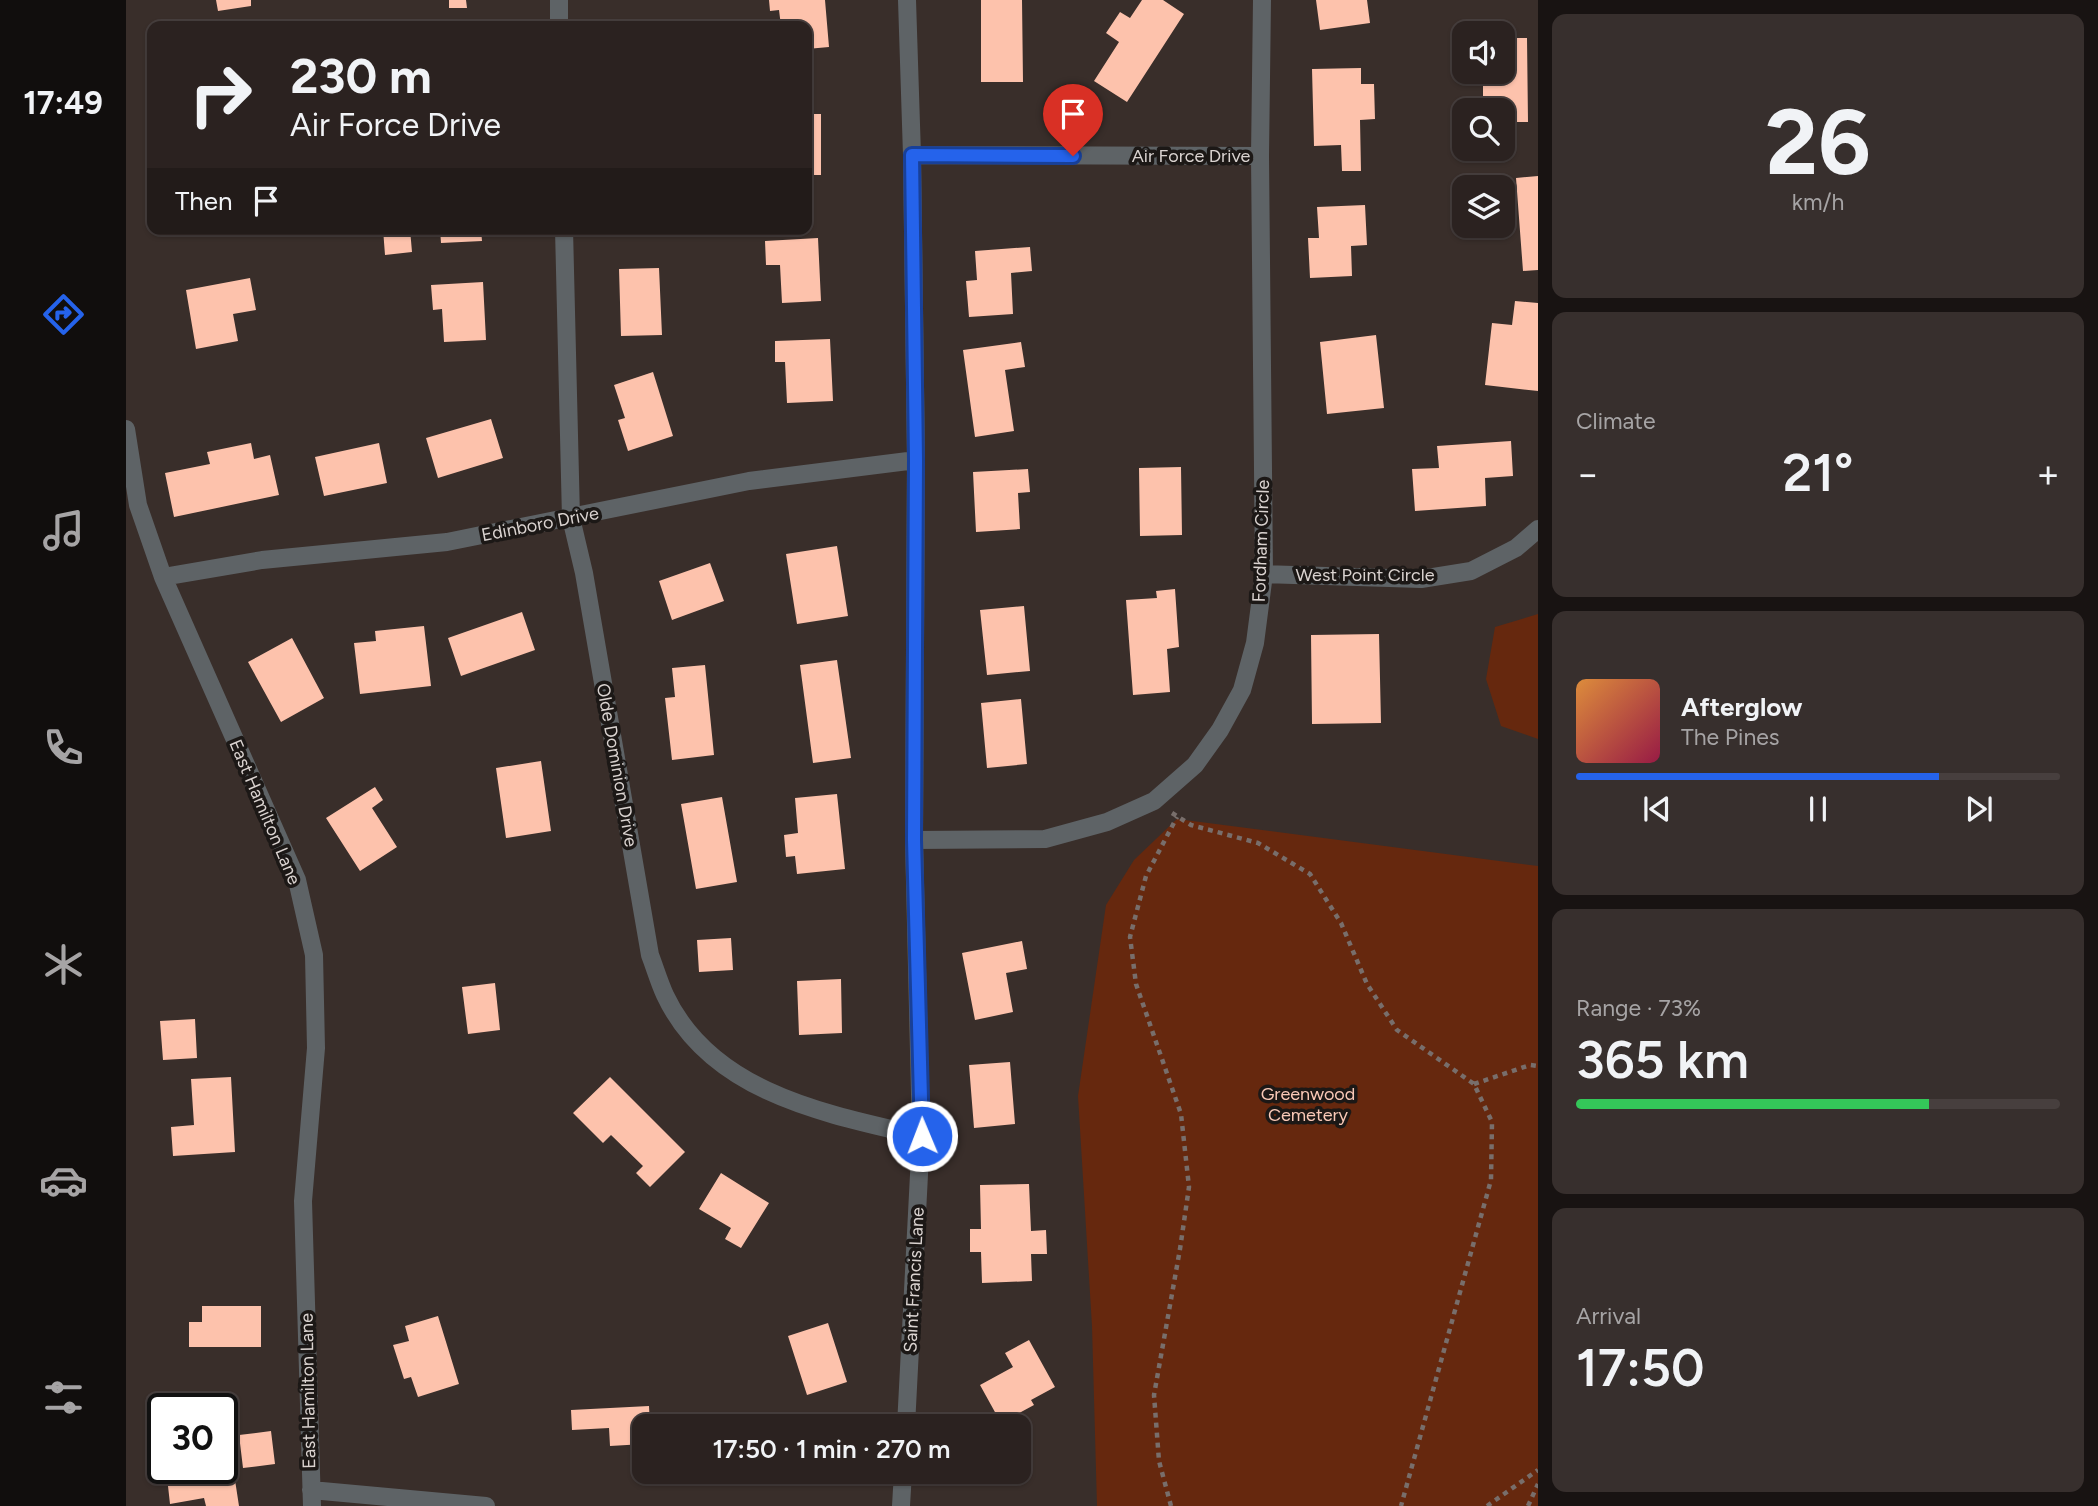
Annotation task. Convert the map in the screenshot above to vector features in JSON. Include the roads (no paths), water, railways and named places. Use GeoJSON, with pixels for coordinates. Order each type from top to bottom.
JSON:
{"type":"FeatureCollection","features":[{"type":"Feature","properties":{"kind":"street"},"geometry":{"type":"LineString","coordinates":[[559,0],[559,21]]}},
{"type":"Feature","properties":{"kind":"street","name":"Saint Francis Lane"},"geometry":{"type":"LineString","coordinates":[[907,0],[916,460],[914,840],[922,1136],[907,1414]]}},
{"type":"Feature","properties":{"kind":"street","name":"Fordham Circle"},"geometry":{"type":"LineString","coordinates":[[914,840],[1045,839],[1107,822],[1154,801],[1195,765],[1220,730],[1242,690],[1255,643],[1264,574],[1260,156],[1262,0]]}},
{"type":"Feature","properties":{"kind":"street","name":"Air Force Drive"},"geometry":{"type":"LineString","coordinates":[[912,155],[1260,156]]}},
{"type":"Feature","properties":{"kind":"street","name":"Olde Dominion Drive"},"geometry":{"type":"LineString","coordinates":[[564,235],[571,518],[584,573],[650,954],[665,995],[687,1030],[714,1058],[765,1091],[824,1113],[922,1136]]}},
{"type":"Feature","properties":{"kind":"street","name":"East Hamilton Lane"},"geometry":{"type":"LineString","coordinates":[[126,429],[138,505],[163,577],[297,880],[314,954],[316,1048],[303,1201],[312,1498]]}},
{"type":"Feature","properties":{"kind":"street","name":"Edinboro Drive"},"geometry":{"type":"LineString","coordinates":[[163,577],[262,560],[447,542],[749,481],[916,460]]}},
{"type":"Feature","properties":{"kind":"street","name":"West Point Circle"},"geometry":{"type":"LineString","coordinates":[[1264,574],[1421,579],[1471,571],[1516,548],[1538,529]]}},
{"type":"Feature","properties":{"kind":"street"},"geometry":{"type":"LineString","coordinates":[[901,1506],[902,1484]]}},
{"type":"Feature","properties":{"kind":"street"},"geometry":{"type":"LineString","coordinates":[[312,1498],[486,1506]]}},
{"type":"Feature","properties":{"kind":"park label","name":"Greenwood Cemetery"},"geometry":{"type":"Point","coordinates":[1308,1104]}}]}
